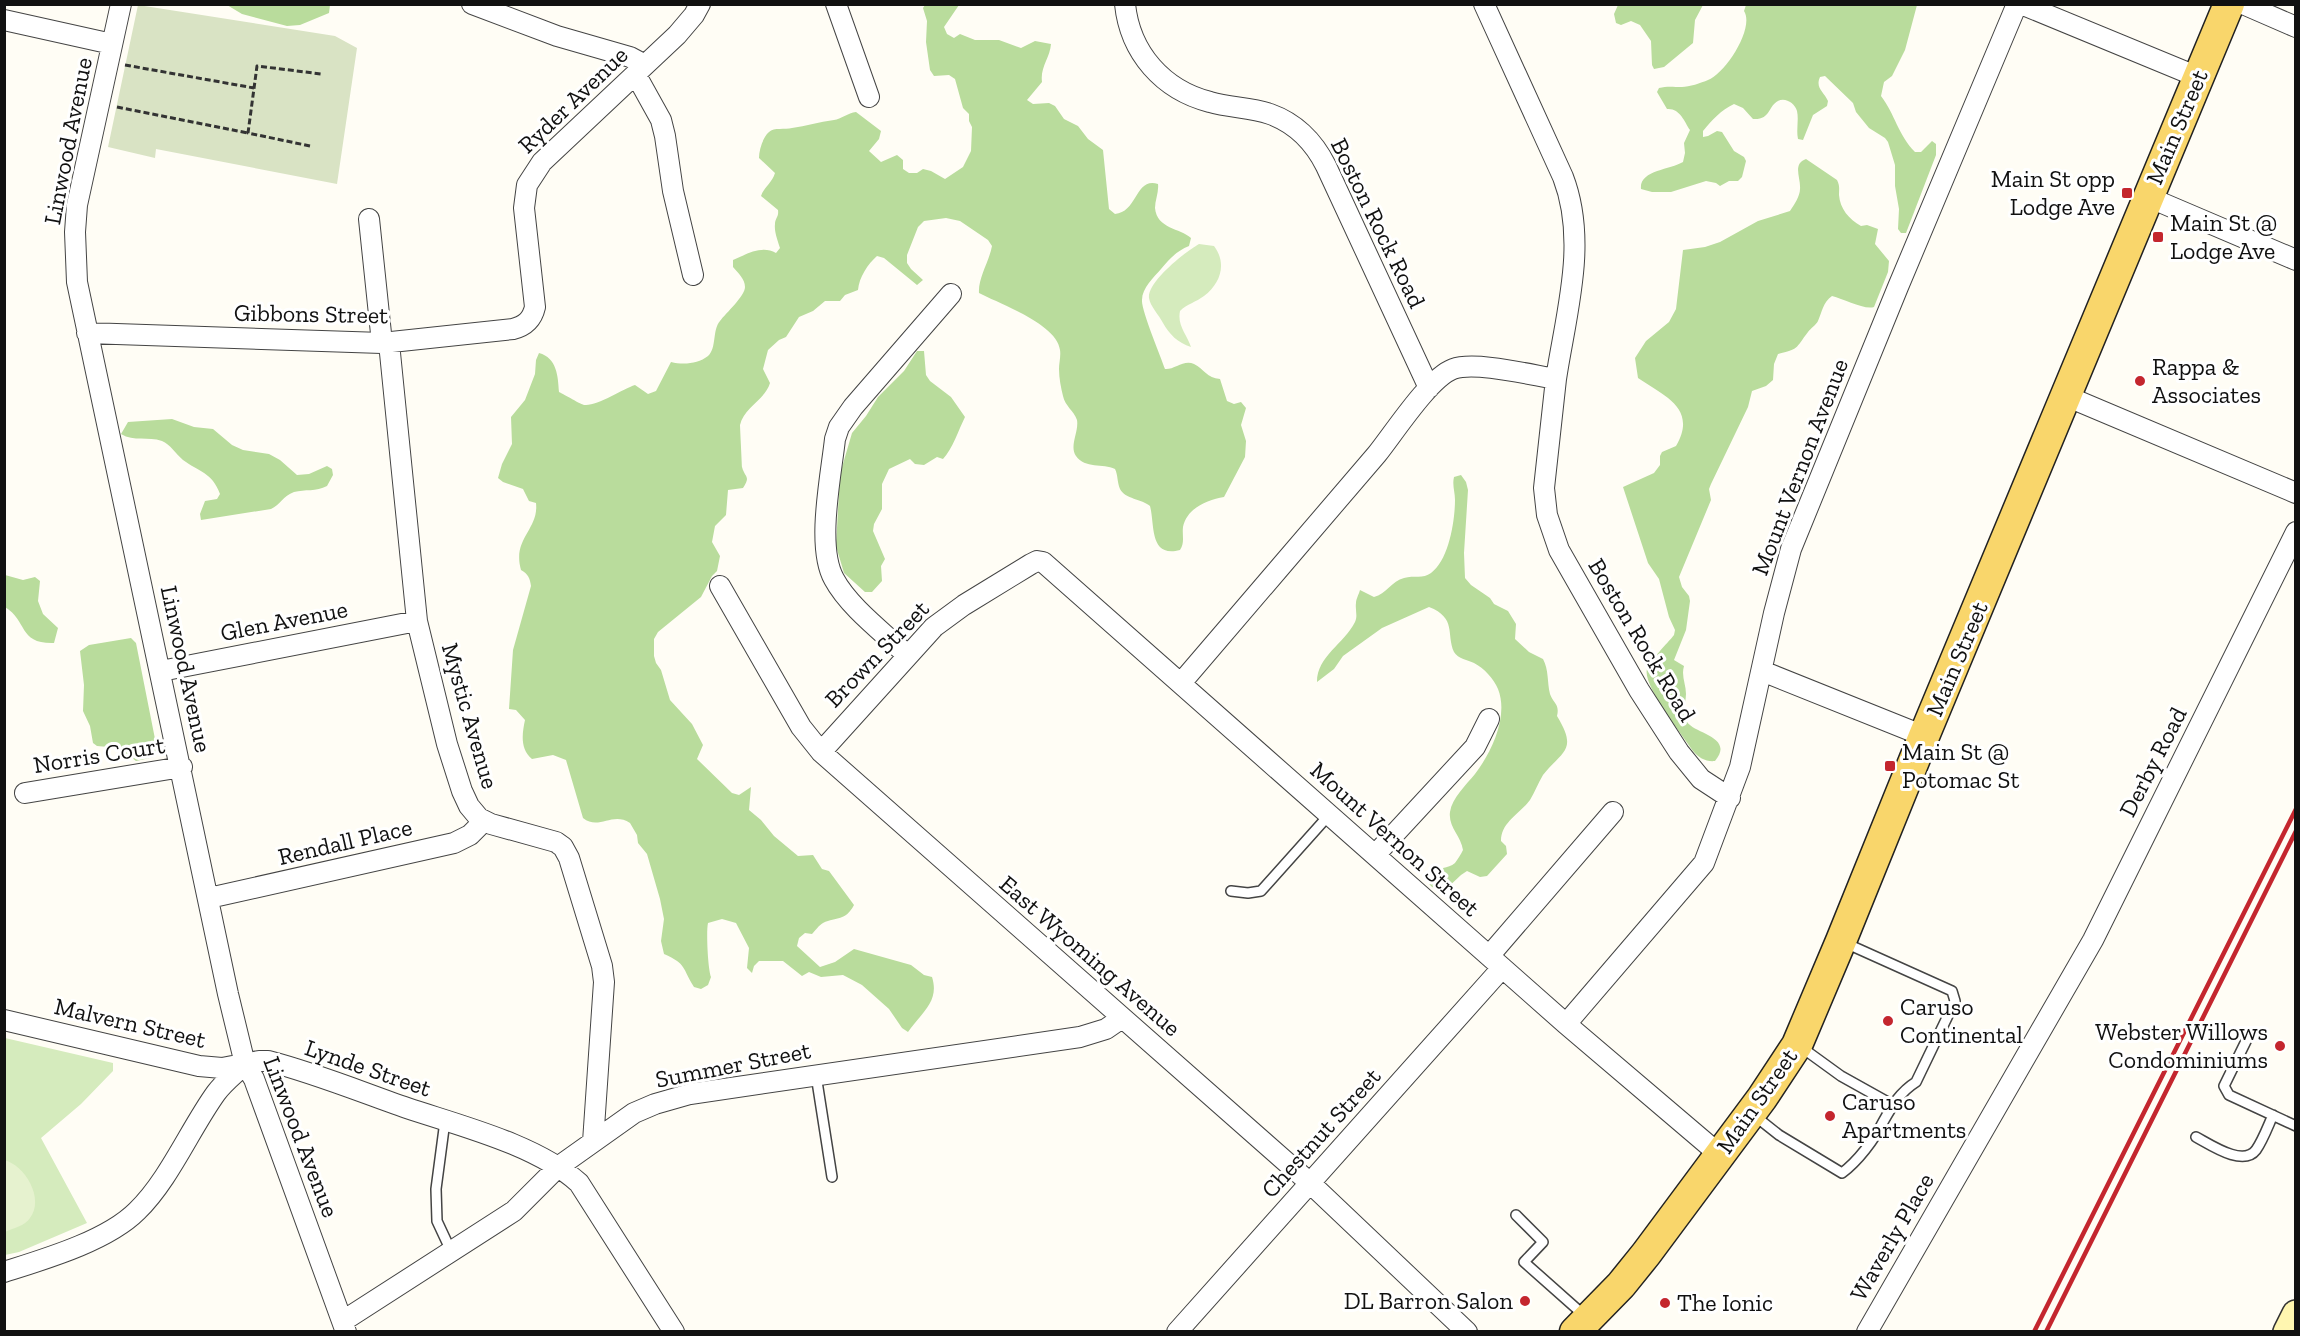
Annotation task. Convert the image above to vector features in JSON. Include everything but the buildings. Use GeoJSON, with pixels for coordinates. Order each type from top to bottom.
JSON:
{"type":"FeatureCollection","features":[{"type":"Feature","properties":{"kind":"main road","name":"Main Street"},"geometry":{"type":"LineString","coordinates":[[1581,1325],[1621,1285],[1646,1254],[1751,1113],[1797,1045],[2229,4]]}},
{"type":"Feature","properties":{"kind":"main road"},"geometry":{"type":"LineString","coordinates":[[2287,1332],[2295,1314]]}},
{"type":"Feature","properties":{"kind":"street","name":"Linwood Avenue"},"geometry":{"type":"LineString","coordinates":[[121,4],[77,205],[75,226],[77,282],[182,767],[228,994],[245,1064],[254,1079],[345,1326]]}},
{"type":"Feature","properties":{"kind":"street"},"geometry":{"type":"LineString","coordinates":[[472,4],[556,36],[630,57],[641,70],[661,120],[673,191],[693,275]]}},
{"type":"Feature","properties":{"kind":"street","name":"Ryder Avenue"},"geometry":{"type":"LineString","coordinates":[[530,319],[535,311],[536,301],[524,208],[527,185],[542,162],[687,24],[700,4]]}},
{"type":"Feature","properties":{"kind":"street"},"geometry":{"type":"LineString","coordinates":[[836,4],[869,97]]}},
{"type":"Feature","properties":{"kind":"street","name":"Boston Rock Road"},"geometry":{"type":"LineString","coordinates":[[1125,4],[1129,27],[1136,45],[1146,62],[1164,80],[1204,100],[1260,111],[1278,118],[1295,128],[1316,149],[1429,388]]}},
{"type":"Feature","properties":{"kind":"street","name":"Boston Rock Road"},"geometry":{"type":"LineString","coordinates":[[1484,4],[1563,177],[1572,205],[1575,250],[1556,379],[1544,488],[1547,514],[1559,550],[1639,690],[1679,752],[1701,779],[1730,798]]}},
{"type":"Feature","properties":{"kind":"street"},"geometry":{"type":"LineString","coordinates":[[2019,4],[2198,77]]}},
{"type":"Feature","properties":{"kind":"street","name":"Mount Vernon Avenue"},"geometry":{"type":"LineString","coordinates":[[1566,1024],[1702,868],[1740,767],[1778,595],[1791,549],[1907,266],[2019,4]]}},
{"type":"Feature","properties":{"kind":"street"},"geometry":{"type":"LineString","coordinates":[[2242,4],[2295,27]]}},
{"type":"Feature","properties":{"kind":"street"},"geometry":{"type":"LineString","coordinates":[[4,20],[110,53]]}},
{"type":"Feature","properties":{"kind":"street"},"geometry":{"type":"LineString","coordinates":[[2148,197],[2295,260]]}},
{"type":"Feature","properties":{"kind":"street","name":"Mystic Avenue"},"geometry":{"type":"LineString","coordinates":[[369,219],[386,343],[417,621],[447,744],[462,791],[471,810],[484,821],[556,842],[565,849],[604,974],[593,1142]]}},
{"type":"Feature","properties":{"kind":"street"},"geometry":{"type":"LineString","coordinates":[[907,655],[846,595],[830,571],[826,557],[825,537],[835,439],[839,427],[852,407],[951,294]]}},
{"type":"Feature","properties":{"kind":"street","name":"Gibbons Street"},"geometry":{"type":"LineString","coordinates":[[87,333],[386,343],[513,329],[523,326],[530,319]]}},
{"type":"Feature","properties":{"kind":"street"},"geometry":{"type":"LineString","coordinates":[[1181,683],[1378,453],[1429,388],[1446,372],[1461,367],[1476,367],[1556,379]]}},
{"type":"Feature","properties":{"kind":"street"},"geometry":{"type":"LineString","coordinates":[[2066,396],[2295,493]]}},
{"type":"Feature","properties":{"kind":"street","name":"Derby Road"},"geometry":{"type":"LineString","coordinates":[[2051,1012],[2093,940],[2295,532]]}},
{"type":"Feature","properties":{"kind":"street","name":"Brown Street"},"geometry":{"type":"LineString","coordinates":[[821,752],[907,655],[949,615],[1037,561]]}},
{"type":"Feature","properties":{"kind":"street","name":"Mount Vernon Street"},"geometry":{"type":"LineString","coordinates":[[1037,561],[1045,563],[1495,962],[1720,1155]]}},
{"type":"Feature","properties":{"kind":"street","name":"East Wyoming Avenue"},"geometry":{"type":"LineString","coordinates":[[720,586],[796,718],[821,752],[1310,1183],[1467,1332]]}},
{"type":"Feature","properties":{"kind":"street","name":"Glen Avenue"},"geometry":{"type":"LineString","coordinates":[[161,671],[417,621]]}},
{"type":"Feature","properties":{"kind":"street"},"geometry":{"type":"LineString","coordinates":[[1762,670],[1924,736]]}},
{"type":"Feature","properties":{"kind":"street"},"geometry":{"type":"LineString","coordinates":[[1375,855],[1475,747],[1489,719]]}},
{"type":"Feature","properties":{"kind":"street","name":"Norris Court"},"geometry":{"type":"LineString","coordinates":[[25,793],[182,767]]}},
{"type":"Feature","properties":{"kind":"street","name":"Chestnut Street"},"geometry":{"type":"LineString","coordinates":[[1177,1332],[1310,1183],[1495,962],[1613,812]]}},
{"type":"Feature","properties":{"kind":"street","name":"Rendall Place"},"geometry":{"type":"LineString","coordinates":[[209,898],[453,843],[470,835],[484,821]]}},
{"type":"Feature","properties":{"kind":"street","name":"Waverly Place"},"geometry":{"type":"LineString","coordinates":[[1867,1332],[2051,1012]]}},
{"type":"Feature","properties":{"kind":"street","name":"Summer Street"},"geometry":{"type":"LineString","coordinates":[[345,1326],[451,1251],[514,1211],[558,1167],[634,1113],[655,1104],[678,1097],[816,1075],[1080,1037],[1106,1029],[1122,1018]]}},
{"type":"Feature","properties":{"kind":"street","name":"Malvern Street"},"geometry":{"type":"LineString","coordinates":[[4,1020],[199,1066],[222,1068],[245,1064]]}},
{"type":"Feature","properties":{"kind":"street","name":"Lynde Street"},"geometry":{"type":"LineString","coordinates":[[245,1064],[258,1061],[277,1064],[533,1153],[558,1167],[579,1183],[674,1332]]}},
{"type":"Feature","properties":{"kind":"street"},"geometry":{"type":"LineString","coordinates":[[4,1272],[89,1241],[113,1230],[130,1218],[156,1188],[217,1092],[245,1064]]}},
{"type":"Feature","properties":{"kind":"lane"},"geometry":{"type":"LineString","coordinates":[[1231,891],[1261,891],[1329,815]]}},
{"type":"Feature","properties":{"kind":"lane"},"geometry":{"type":"LineString","coordinates":[[1751,1113],[1779,1135],[1842,1173],[1853,1164],[1883,1122],[1887,1112],[1907,1088],[1916,1082],[1955,1001],[1952,991],[1841,941]]}},
{"type":"Feature","properties":{"kind":"lane"},"geometry":{"type":"LineString","coordinates":[[2249,1035],[2224,1086],[2229,1095],[2295,1126]]}},
{"type":"Feature","properties":{"kind":"lane"},"geometry":{"type":"LineString","coordinates":[[1797,1045],[1841,1076],[1893,1105]]}},
{"type":"Feature","properties":{"kind":"lane"},"geometry":{"type":"LineString","coordinates":[[816,1075],[832,1177]]}},
{"type":"Feature","properties":{"kind":"lane"},"geometry":{"type":"LineString","coordinates":[[2196,1137],[2240,1158],[2249,1156],[2256,1149],[2273,1115]]}},
{"type":"Feature","properties":{"kind":"lane"},"geometry":{"type":"LineString","coordinates":[[445,1121],[436,1189],[437,1221],[451,1251]]}},
{"type":"Feature","properties":{"kind":"lane"},"geometry":{"type":"LineString","coordinates":[[1516,1215],[1543,1242],[1524,1262],[1581,1325]]}},
{"type":"Feature","properties":{"kind":"path"},"geometry":{"type":"LineString","coordinates":[[110,53],[254,88]]}},
{"type":"Feature","properties":{"kind":"path"},"geometry":{"type":"LineString","coordinates":[[248,133],[257,66],[321,74]]}},
{"type":"Feature","properties":{"kind":"path"},"geometry":{"type":"LineString","coordinates":[[99,104],[310,146]]}},
{"type":"Feature","properties":{"kind":"green space"},"geometry":{"type":"Polygon","coordinates":[[[1618,4],[1703,5],[1695,20],[1693,43],[1664,67],[1654,69],[1651,41],[1640,25],[1631,21],[1621,25],[1616,23],[1614,14],[1618,4]]]}},
{"type":"Feature","properties":{"kind":"green space"},"geometry":{"type":"Polygon","coordinates":[[[138,5],[335,36],[357,48],[337,184],[156,149],[155,158],[108,147],[138,5]]]}},
{"type":"Feature","properties":{"kind":"green space"},"geometry":{"type":"Polygon","coordinates":[[[227,5],[330,5],[329,13],[300,25],[287,26],[242,14],[227,5]]]}},
{"type":"Feature","properties":{"kind":"green space"},"geometry":{"type":"Polygon","coordinates":[[[925,5],[959,5],[944,27],[947,34],[954,38],[960,34],[975,40],[999,40],[1021,48],[1035,41],[1051,44],[1042,72],[1042,82],[1027,100],[1033,104],[1049,103],[1055,106],[1064,119],[1078,126],[1088,139],[1103,150],[1109,209],[1115,214],[1123,212],[1145,185],[1158,184],[1155,208],[1160,220],[1191,238],[1189,246],[1171,258],[1146,287],[1142,300],[1148,323],[1165,369],[1187,363],[1194,364],[1209,375],[1220,379],[1227,401],[1234,404],[1241,402],[1246,408],[1241,425],[1246,441],[1245,457],[1224,497],[1211,500],[1193,510],[1185,520],[1180,550],[1163,549],[1155,538],[1150,506],[1122,492],[1115,469],[1084,463],[1076,456],[1073,448],[1077,420],[1063,396],[1059,372],[1060,350],[1057,341],[1039,323],[979,293],[980,282],[992,246],[988,240],[960,221],[946,218],[924,221],[918,227],[907,255],[907,263],[923,280],[917,285],[884,258],[877,256],[864,271],[858,290],[845,295],[840,301],[825,301],[813,311],[799,317],[786,337],[768,350],[763,369],[770,383],[764,394],[746,413],[740,425],[742,467],[747,481],[743,488],[728,490],[726,515],[715,526],[712,542],[720,556],[717,571],[701,597],[658,632],[654,639],[654,656],[670,700],[692,724],[703,745],[697,759],[732,793],[739,795],[751,787],[749,810],[774,836],[798,856],[813,855],[822,869],[829,871],[854,905],[844,916],[823,923],[812,934],[805,933],[799,938],[797,946],[820,967],[835,962],[854,949],[911,965],[924,975],[932,977],[934,986],[928,1007],[908,1032],[902,1028],[889,1009],[862,985],[843,975],[821,977],[809,972],[802,976],[783,961],[759,961],[752,973],[747,968],[749,948],[736,923],[722,919],[708,923],[711,977],[708,985],[701,989],[694,987],[680,964],[664,954],[661,941],[664,919],[660,899],[647,854],[638,843],[637,835],[630,823],[617,819],[595,823],[583,818],[566,760],[553,755],[532,759],[524,746],[525,720],[516,710],[509,709],[513,650],[531,586],[528,576],[521,570],[520,550],[534,520],[536,503],[529,501],[523,489],[498,478],[512,444],[511,417],[525,400],[535,374],[539,353],[545,355],[553,363],[559,392],[580,403],[590,405],[635,385],[648,394],[656,391],[671,362],[685,364],[695,362],[711,353],[718,325],[739,300],[745,287],[741,276],[733,267],[733,260],[760,250],[776,253],[780,248],[775,227],[778,210],[761,196],[775,173],[759,158],[763,140],[771,130],[789,129],[834,120],[856,112],[881,131],[879,139],[869,151],[881,162],[897,155],[903,160],[903,169],[909,173],[917,173],[923,169],[945,179],[963,167],[971,151],[972,127],[969,114],[963,108],[955,79],[949,75],[934,76],[930,70],[926,42],[927,21],[923,8],[925,5]]]}},
{"type":"Feature","properties":{"kind":"green space"},"geometry":{"type":"Polygon","coordinates":[[[1746,5],[1917,5],[1905,50],[1892,76],[1884,82],[1881,96],[1904,139],[1915,152],[1921,152],[1932,141],[1936,144],[1936,155],[1906,233],[1901,233],[1898,229],[1899,209],[1895,186],[1895,165],[1888,142],[1869,128],[1856,112],[1853,103],[1825,76],[1820,77],[1819,84],[1828,101],[1827,106],[1813,115],[1803,140],[1798,139],[1796,108],[1784,100],[1775,103],[1766,115],[1759,119],[1753,119],[1743,108],[1734,104],[1725,109],[1703,131],[1703,137],[1717,131],[1722,132],[1734,151],[1744,157],[1746,161],[1742,177],[1738,181],[1729,181],[1720,186],[1706,181],[1671,192],[1652,192],[1641,189],[1645,178],[1650,174],[1683,162],[1684,143],[1690,130],[1678,113],[1667,109],[1657,92],[1659,88],[1695,85],[1715,76],[1730,60],[1742,39],[1746,5]]]}},
{"type":"Feature","properties":{"kind":"green space"},"geometry":{"type":"Polygon","coordinates":[[[1806,159],[1837,180],[1841,205],[1849,217],[1861,226],[1867,225],[1878,229],[1875,244],[1889,261],[1888,272],[1874,307],[1859,306],[1832,296],[1825,304],[1817,322],[1798,345],[1778,354],[1774,364],[1773,380],[1766,386],[1752,391],[1748,407],[1709,489],[1711,500],[1679,577],[1690,601],[1686,630],[1674,660],[1684,666],[1685,719],[1691,726],[1712,737],[1720,746],[1720,753],[1715,761],[1709,761],[1700,758],[1693,751],[1657,698],[1647,677],[1649,665],[1674,635],[1675,630],[1669,617],[1659,579],[1648,563],[1623,487],[1654,473],[1660,465],[1662,452],[1676,446],[1682,433],[1683,422],[1675,404],[1638,378],[1635,358],[1646,341],[1669,322],[1676,309],[1683,250],[1720,242],[1758,221],[1790,211],[1800,192],[1799,164],[1806,159]]]}},
{"type":"Feature","properties":{"kind":"green space"},"geometry":{"type":"Polygon","coordinates":[[[1199,244],[1214,246],[1221,266],[1218,279],[1210,291],[1180,311],[1181,326],[1191,347],[1178,341],[1165,327],[1149,298],[1150,291],[1160,276],[1176,260],[1199,244]]]}},
{"type":"Feature","properties":{"kind":"green space"},"geometry":{"type":"Polygon","coordinates":[[[917,351],[924,351],[926,375],[930,381],[951,397],[965,417],[943,459],[937,457],[924,465],[915,464],[910,459],[889,469],[882,484],[882,509],[873,531],[885,559],[881,566],[882,581],[872,592],[865,592],[844,573],[836,546],[840,474],[852,433],[878,397],[904,371],[917,351]]]}},
{"type":"Feature","properties":{"kind":"green space"},"geometry":{"type":"Polygon","coordinates":[[[172,419],[194,427],[213,429],[232,445],[243,450],[269,454],[280,460],[297,475],[309,474],[327,466],[332,469],[333,475],[327,486],[294,492],[271,509],[201,520],[200,514],[205,501],[217,499],[220,494],[213,481],[183,460],[165,442],[131,438],[121,434],[128,422],[172,419]]]}},
{"type":"Feature","properties":{"kind":"green space"},"geometry":{"type":"Polygon","coordinates":[[[1461,475],[1468,490],[1464,553],[1465,578],[1494,604],[1508,611],[1516,624],[1515,639],[1529,652],[1543,659],[1550,694],[1557,706],[1557,716],[1567,743],[1562,755],[1543,775],[1530,800],[1504,829],[1501,841],[1506,846],[1507,854],[1487,876],[1480,877],[1467,871],[1445,890],[1441,890],[1431,886],[1429,877],[1434,871],[1455,863],[1463,850],[1451,822],[1451,807],[1487,756],[1500,723],[1501,700],[1494,681],[1478,665],[1461,658],[1454,652],[1447,621],[1438,611],[1429,607],[1382,628],[1343,656],[1334,669],[1317,682],[1318,673],[1326,657],[1355,622],[1356,601],[1360,590],[1374,597],[1400,580],[1425,576],[1437,567],[1450,539],[1455,508],[1454,477],[1461,475]]]}},
{"type":"Feature","properties":{"kind":"green space"},"geometry":{"type":"Polygon","coordinates":[[[5,575],[23,580],[35,577],[40,581],[38,601],[43,614],[58,628],[54,643],[34,640],[5,607],[5,575]]]}},
{"type":"Feature","properties":{"kind":"green space"},"geometry":{"type":"Polygon","coordinates":[[[131,638],[136,643],[157,749],[154,757],[136,761],[119,748],[97,746],[93,743],[90,726],[83,711],[84,685],[80,651],[89,645],[131,638]]]}},
{"type":"Feature","properties":{"kind":"green space"},"geometry":{"type":"Polygon","coordinates":[[[5,1038],[113,1063],[113,1071],[81,1104],[41,1138],[87,1223],[19,1252],[5,1255],[5,1038]]]}},
{"type":"Feature","properties":{"kind":"green space"},"geometry":{"type":"Polygon","coordinates":[[[4,1160],[19,1168],[25,1176],[34,1193],[35,1202],[34,1210],[28,1221],[5,1232],[4,1160]]]}},
{"type":"Feature","properties":{"kind":"railway"},"geometry":{"type":"LineString","coordinates":[[2034,1332],[2296,809]]}},
{"type":"Feature","properties":{"kind":"railway"},"geometry":{"type":"LineString","coordinates":[[2046,1332],[2296,831]]}},
{"type":"Feature","properties":{"kind":"place","name":"Main St opp Lodge Ave"},"geometry":{"type":"Point","coordinates":[2127,193]}},
{"type":"Feature","properties":{"kind":"place","name":"Main St @ Lodge Ave"},"geometry":{"type":"Point","coordinates":[2158,237]}},
{"type":"Feature","properties":{"kind":"place","name":"Rappa & Associates"},"geometry":{"type":"Point","coordinates":[2140,381]}},
{"type":"Feature","properties":{"kind":"place","name":"Main St @ Potomac St"},"geometry":{"type":"Point","coordinates":[1890,766]}},
{"type":"Feature","properties":{"kind":"place","name":"Caruso Continental"},"geometry":{"type":"Point","coordinates":[1888,1021]}},
{"type":"Feature","properties":{"kind":"place","name":"Webster Willows Condominiums"},"geometry":{"type":"Point","coordinates":[2280,1046]}},
{"type":"Feature","properties":{"kind":"place","name":"Caruso Apartments"},"geometry":{"type":"Point","coordinates":[1830,1116]}},
{"type":"Feature","properties":{"kind":"place","name":"DL Barron Salon"},"geometry":{"type":"Point","coordinates":[1525,1301]}},
{"type":"Feature","properties":{"kind":"place","name":"The Ionic"},"geometry":{"type":"Point","coordinates":[1665,1303]}}]}
